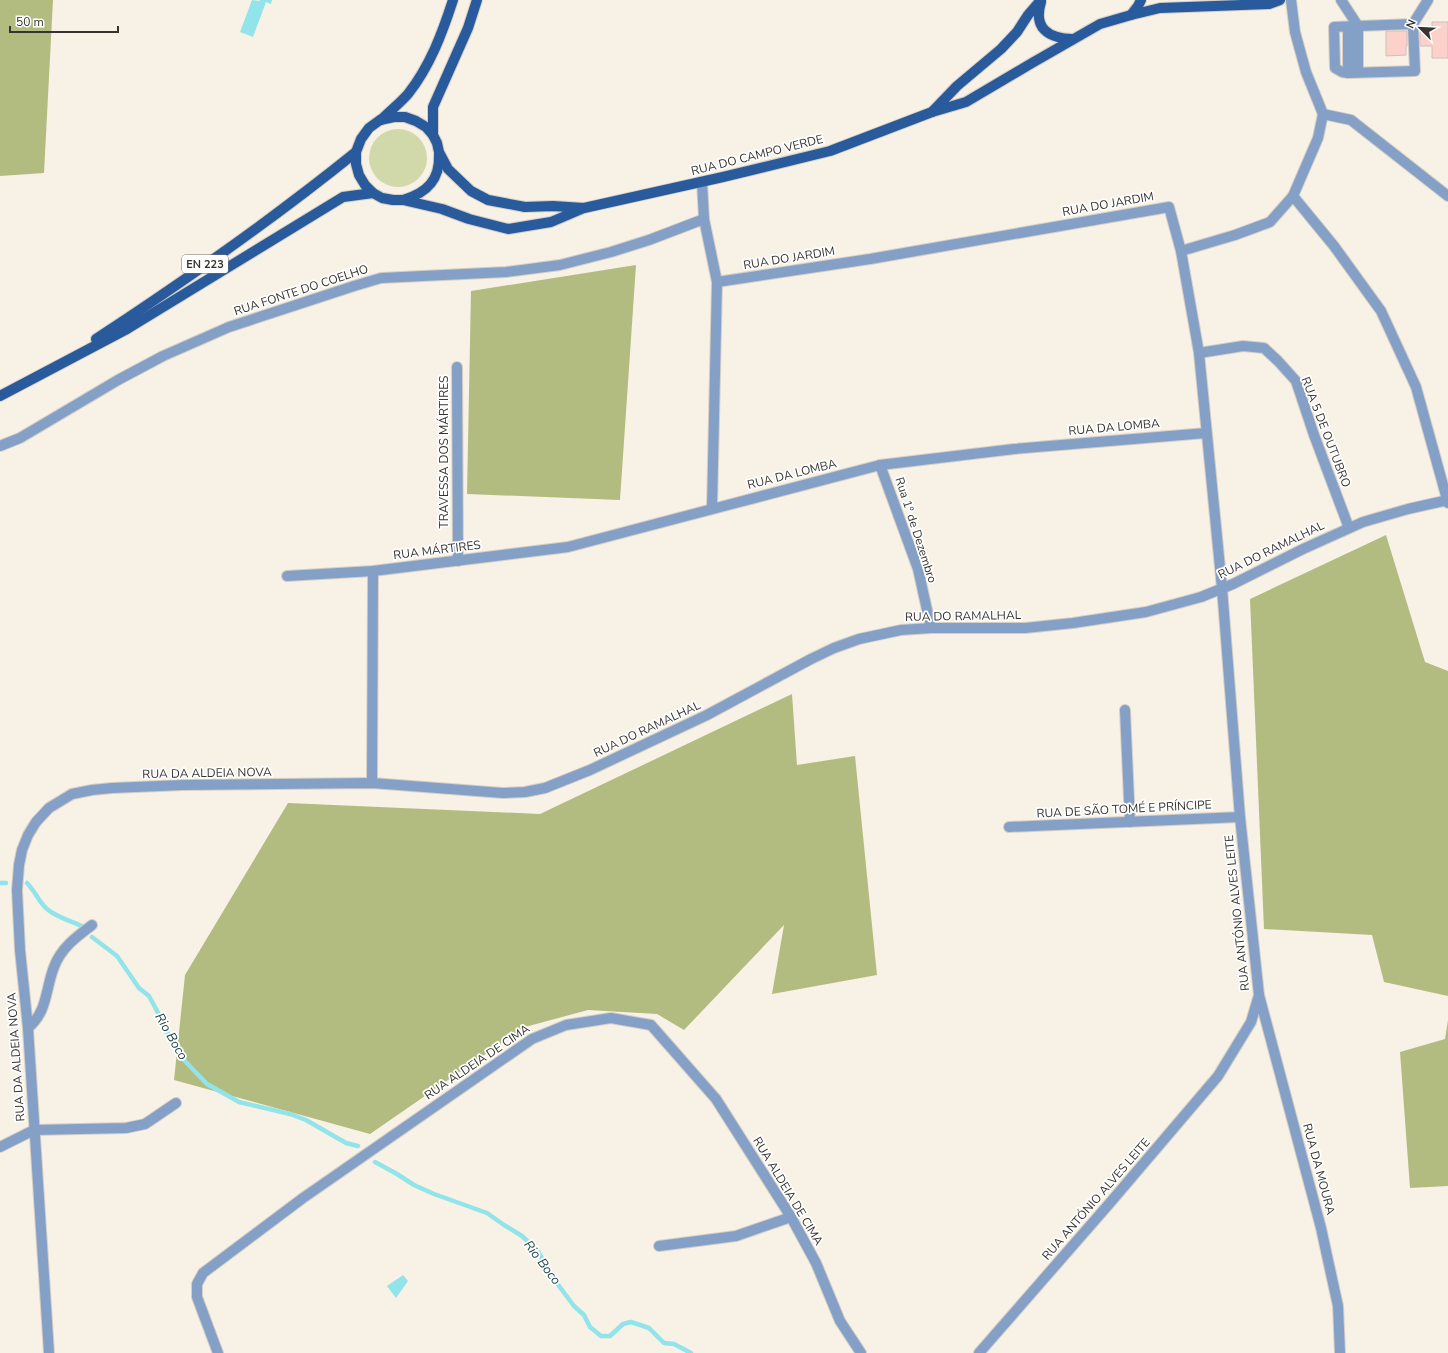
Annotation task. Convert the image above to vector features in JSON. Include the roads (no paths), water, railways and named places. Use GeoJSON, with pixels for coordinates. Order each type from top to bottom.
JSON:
{"type":"FeatureCollection","features":[{"type":"Feature","properties":{"kind":"main road","name":"EN 223"},"geometry":{"type":"LineString","coordinates":[[49,370],[151,303],[303,195],[356,152],[361,139],[369,128],[380,120],[406,95],[421,76],[439,41],[453,0]]}},
{"type":"Feature","properties":{"kind":"main road","name":"EN 223"},"geometry":{"type":"LineString","coordinates":[[433,135],[433,107],[468,28],[477,0]]}},
{"type":"Feature","properties":{"kind":"main road","name":"RUA DO CAMPO VERDE"},"geometry":{"type":"LineString","coordinates":[[1042,0],[1038,13],[1040,24],[1050,35],[1061,39],[1072,40]]}},
{"type":"Feature","properties":{"kind":"main road","name":"RUA DO CAMPO VERDE"},"geometry":{"type":"LineString","coordinates":[[932,112],[957,86],[1001,50],[1017,32],[1028,15],[1042,0]]}},
{"type":"Feature","properties":{"kind":"main road"},"geometry":{"type":"LineString","coordinates":[[1131,15],[1141,0]]}},
{"type":"Feature","properties":{"kind":"main road","name":"RUA DO CAMPO VERDE"},"geometry":{"type":"LineString","coordinates":[[373,193],[382,198],[403,200],[442,209],[508,230],[551,222],[584,208],[702,182],[830,151],[932,112],[966,102],[1100,24],[1160,8],[1269,4],[1280,0]]}},
{"type":"Feature","properties":{"kind":"main road"},"geometry":{"type":"LineString","coordinates":[[380,120],[394,117],[405,117],[421,124],[433,135]]}},
{"type":"Feature","properties":{"kind":"main road","name":"RUA DO CAMPO VERDE"},"geometry":{"type":"LineString","coordinates":[[403,200],[416,196],[427,189],[435,178],[440,165],[437,143],[433,135]]}},
{"type":"Feature","properties":{"kind":"main road"},"geometry":{"type":"LineString","coordinates":[[356,152],[356,164],[359,175],[365,185],[373,193]]}},
{"type":"Feature","properties":{"kind":"main road","name":"RUA DO CAMPO VERDE"},"geometry":{"type":"LineString","coordinates":[[439,152],[448,169],[471,191],[488,200],[525,207],[553,206],[584,208]]}},
{"type":"Feature","properties":{"kind":"main road","name":"EN 223"},"geometry":{"type":"LineString","coordinates":[[0,396],[127,329],[343,198],[373,193]]}},
{"type":"Feature","properties":{"kind":"street"},"geometry":{"type":"LineString","coordinates":[[1181,251],[1235,235],[1270,222],[1293,196],[1318,138],[1322,114],[1306,72],[1295,32],[1291,0]]}},
{"type":"Feature","properties":{"kind":"street"},"geometry":{"type":"LineString","coordinates":[[1341,0],[1353,26],[1353,73]]}},
{"type":"Feature","properties":{"kind":"street"},"geometry":{"type":"LineString","coordinates":[[1413,24],[1334,27],[1334,68],[1342,72],[1353,73],[1416,71],[1413,24],[1428,0]]}},
{"type":"Feature","properties":{"kind":"street"},"geometry":{"type":"LineString","coordinates":[[1322,114],[1351,120],[1448,196]]}},
{"type":"Feature","properties":{"kind":"street"},"geometry":{"type":"LineString","coordinates":[[702,182],[704,219],[717,282],[712,508]]}},
{"type":"Feature","properties":{"kind":"street"},"geometry":{"type":"LineString","coordinates":[[1293,196],[1334,246],[1381,312],[1416,387],[1448,501]]}},
{"type":"Feature","properties":{"kind":"street","name":"RUA DO JARDIM"},"geometry":{"type":"LineString","coordinates":[[717,282],[878,258],[1169,207],[1181,251],[1198,353],[1222,588]]}},
{"type":"Feature","properties":{"kind":"street","name":"RUA FONTE DO COELHO"},"geometry":{"type":"LineString","coordinates":[[0,446],[20,438],[118,380],[163,356],[229,327],[354,286],[381,278],[506,272],[560,264],[611,252],[649,240],[704,219]]}},
{"type":"Feature","properties":{"kind":"street","name":"RUA 5 DE OUTUBRO"},"geometry":{"type":"LineString","coordinates":[[1198,353],[1243,346],[1264,348],[1296,381],[1314,435],[1349,528]]}},
{"type":"Feature","properties":{"kind":"street","name":"TRAVESSA DOS MÁRTIRES"},"geometry":{"type":"LineString","coordinates":[[457,366],[458,561]]}},
{"type":"Feature","properties":{"kind":"street","name":"RUA DA LOMBA"},"geometry":{"type":"LineString","coordinates":[[712,508],[880,465],[1014,449],[1206,433]]}},
{"type":"Feature","properties":{"kind":"street","name":"Rua 1º de Dezembro"},"geometry":{"type":"LineString","coordinates":[[880,465],[918,569],[930,628]]}},
{"type":"Feature","properties":{"kind":"street","name":"RUA DO RAMALHAL"},"geometry":{"type":"LineString","coordinates":[[372,783],[503,793],[525,792],[545,788],[590,770],[707,715],[796,666],[834,648],[877,634],[901,630],[930,628],[1025,628],[1073,623],[1146,612],[1200,597],[1222,588],[1349,528],[1383,515],[1448,501]]}},
{"type":"Feature","properties":{"kind":"street","name":"RUA MÁRTIRES"},"geometry":{"type":"LineString","coordinates":[[287,576],[373,571],[568,547],[712,508]]}},
{"type":"Feature","properties":{"kind":"street"},"geometry":{"type":"LineString","coordinates":[[372,783],[373,571]]}},
{"type":"Feature","properties":{"kind":"street","name":"RUA ANTÓNIO ALVES LEITE"},"geometry":{"type":"LineString","coordinates":[[979,1353],[1104,1210],[1218,1076],[1251,1022],[1259,995],[1240,817],[1222,588]]}},
{"type":"Feature","properties":{"kind":"street"},"geometry":{"type":"LineString","coordinates":[[1125,710],[1130,822]]}},
{"type":"Feature","properties":{"kind":"street","name":"RUA DA ALDEIA NOVA"},"geometry":{"type":"LineString","coordinates":[[50,1353],[28,1028],[20,950],[17,890],[22,850],[28,835],[36,822],[49,808],[72,794],[92,790],[183,785],[372,783]]}},
{"type":"Feature","properties":{"kind":"street","name":"RUA DE SÃO TOMÉ E PRÍNCIPE"},"geometry":{"type":"LineString","coordinates":[[1009,827],[1240,817]]}},
{"type":"Feature","properties":{"kind":"street"},"geometry":{"type":"LineString","coordinates":[[28,1028],[34,1023],[42,1012],[54,967],[59,956],[66,946],[92,925]]}},
{"type":"Feature","properties":{"kind":"street","name":"RUA DA MOURA"},"geometry":{"type":"LineString","coordinates":[[1259,995],[1321,1228],[1338,1306],[1340,1353]]}},
{"type":"Feature","properties":{"kind":"street","name":"RUA ALDEIA DE CIMA"},"geometry":{"type":"LineString","coordinates":[[218,1353],[197,1297],[198,1284],[203,1273],[303,1198],[532,1039],[566,1025],[611,1018],[651,1025],[716,1100],[791,1217],[816,1263],[840,1321],[861,1353]]}},
{"type":"Feature","properties":{"kind":"street"},"geometry":{"type":"LineString","coordinates":[[0,1147],[34,1130],[126,1128],[145,1124],[176,1103]]}},
{"type":"Feature","properties":{"kind":"street"},"geometry":{"type":"LineString","coordinates":[[660,1246],[736,1236],[791,1217]]}},
{"type":"Feature","properties":{"kind":"water"},"geometry":{"type":"Polygon","coordinates":[[[252,0],[272,0],[271,4],[266,2],[253,37],[240,32],[252,0]]]}},
{"type":"Feature","properties":{"kind":"water"},"geometry":{"type":"Polygon","coordinates":[[[403,1275],[408,1281],[396,1298],[387,1286],[403,1275]]]}},
{"type":"Feature","properties":{"kind":"waterway","name":"Rio Boco"},"geometry":{"type":"LineString","coordinates":[[0,883],[6,883]]}},
{"type":"Feature","properties":{"kind":"waterway","name":"Rio Boco"},"geometry":{"type":"LineString","coordinates":[[27,883],[47,909],[59,917],[82,926]]}},
{"type":"Feature","properties":{"kind":"waterway","name":"Rio Boco"},"geometry":{"type":"LineString","coordinates":[[92,937],[117,956],[139,988],[149,996],[163,1022],[166,1031],[178,1045],[183,1059],[207,1084],[239,1102],[290,1114],[306,1120],[346,1143],[358,1146]]}},
{"type":"Feature","properties":{"kind":"waterway","name":"Rio Boco"},"geometry":{"type":"LineString","coordinates":[[375,1162],[414,1185],[434,1194],[487,1213],[522,1236],[537,1250],[559,1286],[574,1306],[584,1315],[590,1327],[601,1336],[610,1336],[623,1324],[631,1322],[649,1328],[664,1343],[674,1344],[691,1353]]}}]}
